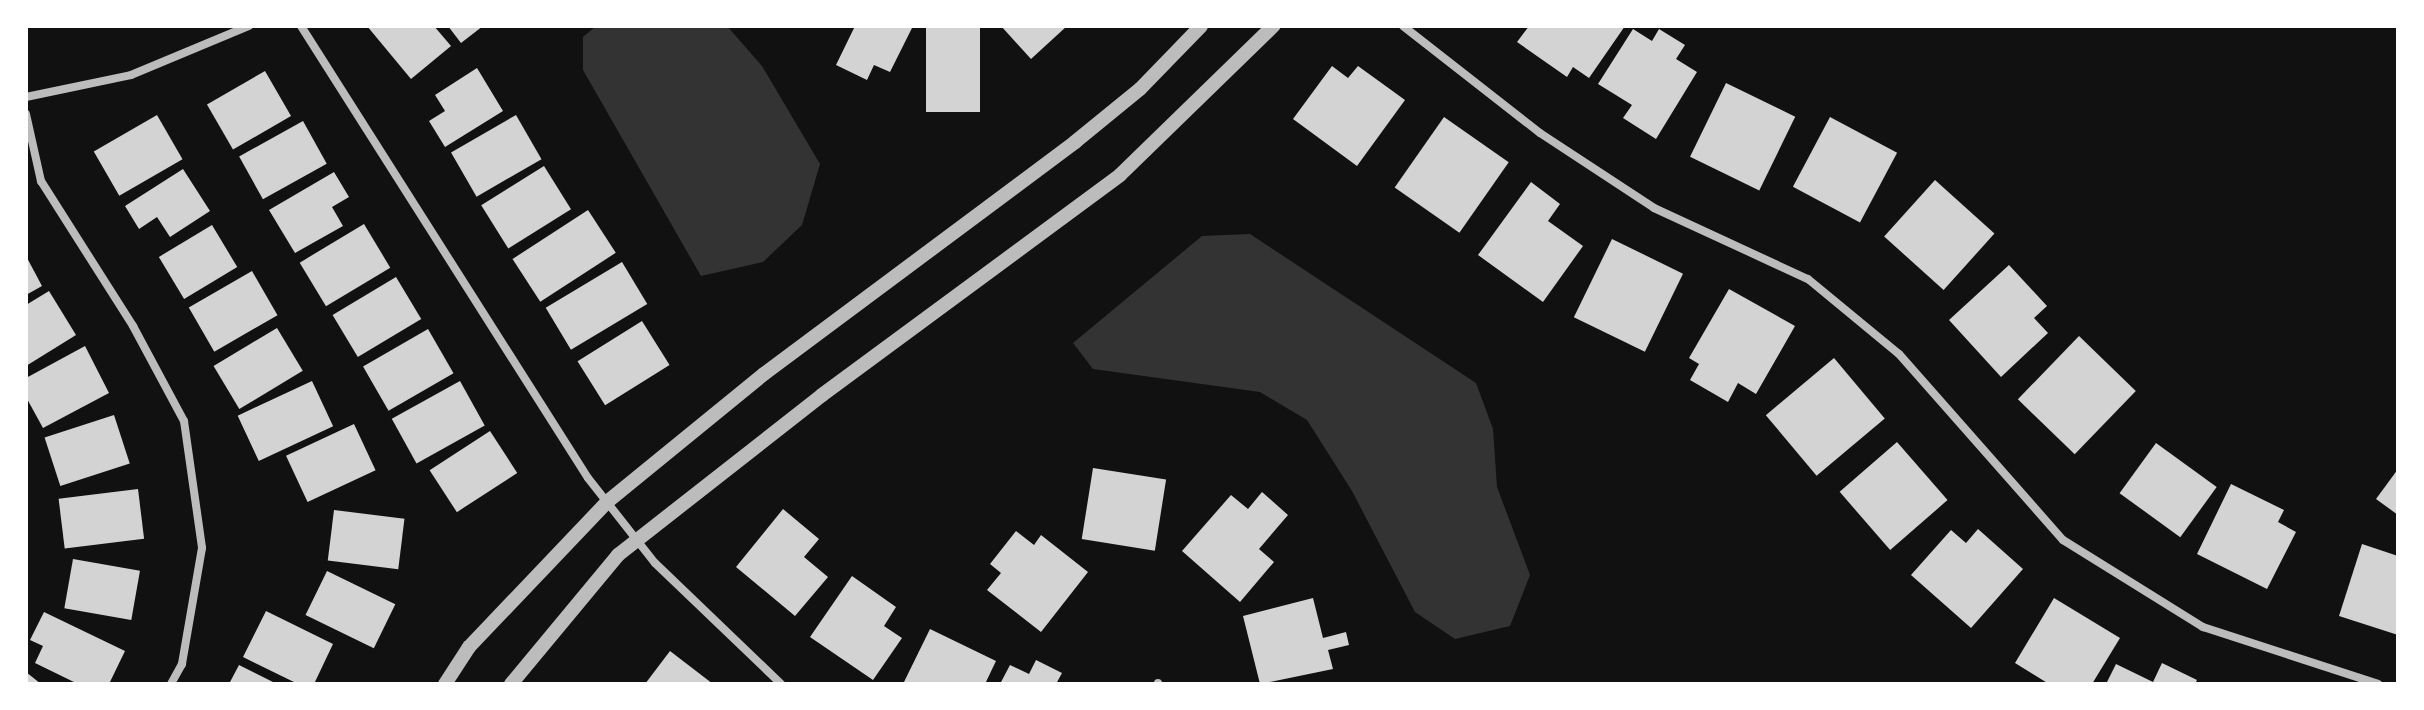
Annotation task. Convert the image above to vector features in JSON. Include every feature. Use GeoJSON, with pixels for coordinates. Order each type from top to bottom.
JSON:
{"type":"FeatureCollection","features":[{"type":"Feature","properties":{"kind":"street"},"geometry":{"type":"LineString","coordinates":[[26,97],[131,75],[249,26]]}},
{"type":"Feature","properties":{"kind":"street"},"geometry":{"type":"LineString","coordinates":[[301,26],[607,502],[636,539],[781,684]]}},
{"type":"Feature","properties":{"kind":"street"},"geometry":{"type":"LineString","coordinates":[[445,684],[469,647],[607,502],[764,374],[1075,142],[1140,89],[1201,26]]}},
{"type":"Feature","properties":{"kind":"street"},"geometry":{"type":"LineString","coordinates":[[511,684],[636,539],[1120,175],[1273,26]]}},
{"type":"Feature","properties":{"kind":"street"},"geometry":{"type":"LineString","coordinates":[[1403,26],[1540,133],[1654,208],[1808,279],[1899,354],[2063,540],[2203,627],[2378,684]]}},
{"type":"Feature","properties":{"kind":"street"},"geometry":{"type":"LineString","coordinates":[[26,114],[41,181],[133,326],[184,421],[202,548],[182,664],[171,684]]}},
{"type":"Feature","properties":{"kind":"shaded area"},"geometry":{"type":"Polygon","coordinates":[[[596,26],[727,26],[762,66],[820,164],[802,225],[763,262],[701,276],[583,70],[583,37],[596,26]]]}},
{"type":"Feature","properties":{"kind":"shaded area"},"geometry":{"type":"Polygon","coordinates":[[[1250,234],[1476,383],[1493,429],[1497,487],[1530,575],[1510,626],[1455,639],[1415,612],[1352,491],[1307,420],[1260,392],[1093,369],[1073,343],[1202,236],[1250,234]]]}},
{"type":"Feature","properties":{"kind":"building"},"geometry":{"type":"Polygon","coordinates":[[[367,26],[434,26],[451,46],[411,79],[367,26]]]}},
{"type":"Feature","properties":{"kind":"building"},"geometry":{"type":"Polygon","coordinates":[[[448,26],[483,26],[461,43],[448,26]]]}},
{"type":"Feature","properties":{"kind":"building"},"geometry":{"type":"Polygon","coordinates":[[[855,26],[913,26],[890,72],[874,65],[867,80],[836,65],[855,26]]]}},
{"type":"Feature","properties":{"kind":"building"},"geometry":{"type":"Polygon","coordinates":[[[926,26],[980,26],[980,112],[926,112],[926,26]]]}},
{"type":"Feature","properties":{"kind":"building"},"geometry":{"type":"Polygon","coordinates":[[[1001,26],[1067,26],[1031,59],[1001,26]]]}},
{"type":"Feature","properties":{"kind":"building"},"geometry":{"type":"Polygon","coordinates":[[[1529,26],[1625,26],[1589,78],[1573,67],[1567,77],[1517,42],[1529,26]]]}},
{"type":"Feature","properties":{"kind":"building"},"geometry":{"type":"Polygon","coordinates":[[[1633,29],[1652,41],[1659,29],[1685,45],[1676,59],[1697,72],[1656,139],[1623,118],[1632,105],[1598,84],[1633,29]]]}},
{"type":"Feature","properties":{"kind":"building"},"geometry":{"type":"Polygon","coordinates":[[[1332,66],[1348,78],[1358,66],[1405,100],[1357,166],[1293,119],[1332,66]]]}},
{"type":"Feature","properties":{"kind":"building"},"geometry":{"type":"Polygon","coordinates":[[[477,68],[503,111],[445,147],[429,121],[445,111],[435,95],[477,68]]]}},
{"type":"Feature","properties":{"kind":"building"},"geometry":{"type":"Polygon","coordinates":[[[265,71],[291,116],[233,150],[207,104],[265,71]]]}},
{"type":"Feature","properties":{"kind":"building"},"geometry":{"type":"Polygon","coordinates":[[[1726,83],[1795,117],[1759,190],[1690,157],[1726,83]]]}},
{"type":"Feature","properties":{"kind":"building"},"geometry":{"type":"Polygon","coordinates":[[[157,115],[182,159],[119,196],[94,152],[157,115]]]}},
{"type":"Feature","properties":{"kind":"building"},"geometry":{"type":"Polygon","coordinates":[[[516,115],[542,159],[477,197],[451,153],[516,115]]]}},
{"type":"Feature","properties":{"kind":"building"},"geometry":{"type":"Polygon","coordinates":[[[1444,117],[1509,162],[1459,233],[1395,187],[1444,117]]]}},
{"type":"Feature","properties":{"kind":"building"},"geometry":{"type":"Polygon","coordinates":[[[1830,117],[1897,153],[1860,222],[1793,187],[1830,117]]]}},
{"type":"Feature","properties":{"kind":"building"},"geometry":{"type":"Polygon","coordinates":[[[303,121],[327,164],[263,199],[239,156],[303,121]]]}},
{"type":"Feature","properties":{"kind":"building"},"geometry":{"type":"Polygon","coordinates":[[[544,166],[571,209],[508,248],[481,205],[544,166]]]}},
{"type":"Feature","properties":{"kind":"building"},"geometry":{"type":"Polygon","coordinates":[[[183,169],[210,211],[170,237],[157,217],[139,229],[125,206],[183,169]]]}},
{"type":"Feature","properties":{"kind":"building"},"geometry":{"type":"Polygon","coordinates":[[[334,172],[349,197],[332,207],[343,226],[295,253],[269,210],[334,172]]]}},
{"type":"Feature","properties":{"kind":"building"},"geometry":{"type":"Polygon","coordinates":[[[1935,180],[1994,234],[1944,290],[1884,236],[1935,180]]]}},
{"type":"Feature","properties":{"kind":"building"},"geometry":{"type":"Polygon","coordinates":[[[1531,182],[1560,204],[1548,221],[1583,246],[1543,302],[1478,255],[1531,182]]]}},
{"type":"Feature","properties":{"kind":"building"},"geometry":{"type":"Polygon","coordinates":[[[588,210],[616,253],[540,302],[513,259],[588,210]]]}},
{"type":"Feature","properties":{"kind":"building"},"geometry":{"type":"Polygon","coordinates":[[[364,224],[390,268],[326,306],[300,263],[364,224]]]}},
{"type":"Feature","properties":{"kind":"building"},"geometry":{"type":"Polygon","coordinates":[[[212,225],[237,267],[184,299],[159,257],[212,225]]]}},
{"type":"Feature","properties":{"kind":"building"},"geometry":{"type":"Polygon","coordinates":[[[1612,239],[1683,274],[1645,352],[1574,317],[1612,239]]]}},
{"type":"Feature","properties":{"kind":"building"},"geometry":{"type":"Polygon","coordinates":[[[26,256],[42,286],[26,295],[26,256]]]}},
{"type":"Feature","properties":{"kind":"building"},"geometry":{"type":"Polygon","coordinates":[[[622,262],[647,304],[571,350],[546,308],[622,262]]]}},
{"type":"Feature","properties":{"kind":"building"},"geometry":{"type":"Polygon","coordinates":[[[2009,265],[2047,306],[2034,318],[2048,333],[2001,377],[1949,320],[2009,265]]]}},
{"type":"Feature","properties":{"kind":"building"},"geometry":{"type":"Polygon","coordinates":[[[252,271],[278,315],[214,352],[189,308],[252,271]]]}},
{"type":"Feature","properties":{"kind":"building"},"geometry":{"type":"Polygon","coordinates":[[[396,277],[421,319],[358,357],[333,315],[396,277]]]}},
{"type":"Feature","properties":{"kind":"building"},"geometry":{"type":"Polygon","coordinates":[[[1729,289],[1795,326],[1756,394],[1738,383],[1728,402],[1690,380],[1699,364],[1689,358],[1729,289]]]}},
{"type":"Feature","properties":{"kind":"building"},"geometry":{"type":"Polygon","coordinates":[[[49,291],[76,335],[26,366],[26,305],[49,291]]]}},
{"type":"Feature","properties":{"kind":"building"},"geometry":{"type":"Polygon","coordinates":[[[642,321],[670,365],[605,405],[578,361],[642,321]]]}},
{"type":"Feature","properties":{"kind":"building"},"geometry":{"type":"Polygon","coordinates":[[[277,328],[303,371],[239,409],[214,366],[277,328]]]}},
{"type":"Feature","properties":{"kind":"building"},"geometry":{"type":"Polygon","coordinates":[[[428,329],[454,373],[389,411],[363,367],[428,329]]]}},
{"type":"Feature","properties":{"kind":"building"},"geometry":{"type":"Polygon","coordinates":[[[2079,336],[2136,391],[2075,454],[2018,399],[2079,336]]]}},
{"type":"Feature","properties":{"kind":"building"},"geometry":{"type":"Polygon","coordinates":[[[85,346],[109,393],[43,428],[26,397],[26,378],[85,346]]]}},
{"type":"Feature","properties":{"kind":"building"},"geometry":{"type":"Polygon","coordinates":[[[1834,358],[1885,419],[1817,476],[1766,415],[1834,358]]]}},
{"type":"Feature","properties":{"kind":"building"},"geometry":{"type":"Polygon","coordinates":[[[312,381],[333,426],[259,461],[238,416],[312,381]]]}},
{"type":"Feature","properties":{"kind":"building"},"geometry":{"type":"Polygon","coordinates":[[[460,381],[485,426],[417,463],[392,419],[460,381]]]}},
{"type":"Feature","properties":{"kind":"building"},"geometry":{"type":"Polygon","coordinates":[[[114,415],[130,464],[60,486],[45,438],[114,415]]]}},
{"type":"Feature","properties":{"kind":"building"},"geometry":{"type":"Polygon","coordinates":[[[354,424],[376,470],[308,502],[286,456],[354,424]]]}},
{"type":"Feature","properties":{"kind":"building"},"geometry":{"type":"Polygon","coordinates":[[[490,431],[517,473],[457,512],[430,470],[490,431]]]}},
{"type":"Feature","properties":{"kind":"building"},"geometry":{"type":"Polygon","coordinates":[[[1897,442],[1948,500],[1890,550],[1840,492],[1897,442]]]}},
{"type":"Feature","properties":{"kind":"building"},"geometry":{"type":"Polygon","coordinates":[[[2156,443],[2217,487],[2180,537],[2120,493],[2156,443]]]}},
{"type":"Feature","properties":{"kind":"building"},"geometry":{"type":"Polygon","coordinates":[[[1093,468],[1166,480],[1155,551],[1082,539],[1093,468]]]}},
{"type":"Feature","properties":{"kind":"building"},"geometry":{"type":"Polygon","coordinates":[[[2398,469],[2398,515],[2376,499],[2398,469]]]}},
{"type":"Feature","properties":{"kind":"building"},"geometry":{"type":"Polygon","coordinates":[[[2231,484],[2284,510],[2278,522],[2296,532],[2267,589],[2197,554],[2231,484]]]}},
{"type":"Feature","properties":{"kind":"building"},"geometry":{"type":"Polygon","coordinates":[[[138,489],[144,539],[65,548],[59,499],[138,489]]]}},
{"type":"Feature","properties":{"kind":"building"},"geometry":{"type":"Polygon","coordinates":[[[1262,492],[1288,515],[1259,549],[1274,562],[1240,602],[1182,551],[1231,495],[1248,509],[1262,492]]]}},
{"type":"Feature","properties":{"kind":"building"},"geometry":{"type":"Polygon","coordinates":[[[783,509],[819,539],[804,557],[828,577],[795,616],[736,567],[783,509]]]}},
{"type":"Feature","properties":{"kind":"building"},"geometry":{"type":"Polygon","coordinates":[[[334,510],[404,519],[398,569],[328,561],[334,510]]]}},
{"type":"Feature","properties":{"kind":"building"},"geometry":{"type":"Polygon","coordinates":[[[1978,529],[2023,569],[1971,628],[1911,575],[1951,530],[1966,543],[1978,529]]]}},
{"type":"Feature","properties":{"kind":"building"},"geometry":{"type":"Polygon","coordinates":[[[1016,531],[1034,545],[1041,535],[1088,572],[1041,632],[987,590],[1001,573],[990,564],[1016,531]]]}},
{"type":"Feature","properties":{"kind":"building"},"geometry":{"type":"Polygon","coordinates":[[[2362,544],[2398,556],[2398,635],[2339,616],[2362,544]]]}},
{"type":"Feature","properties":{"kind":"building"},"geometry":{"type":"Polygon","coordinates":[[[73,559],[140,571],[131,620],[64,608],[73,559]]]}},
{"type":"Feature","properties":{"kind":"building"},"geometry":{"type":"Polygon","coordinates":[[[327,571],[395,604],[374,648],[306,615],[327,571]]]}},
{"type":"Feature","properties":{"kind":"building"},"geometry":{"type":"Polygon","coordinates":[[[852,576],[896,607],[884,626],[902,638],[873,680],[810,637],[852,576]]]}},
{"type":"Feature","properties":{"kind":"building"},"geometry":{"type":"Polygon","coordinates":[[[1313,598],[1323,638],[1346,632],[1349,645],[1328,650],[1333,669],[1260,684],[1243,616],[1313,598]]]}},
{"type":"Feature","properties":{"kind":"building"},"geometry":{"type":"Polygon","coordinates":[[[2054,598],[2120,638],[2092,684],[2049,684],[2015,663],[2054,598]]]}},
{"type":"Feature","properties":{"kind":"building"},"geometry":{"type":"Polygon","coordinates":[[[266,611],[333,644],[314,684],[298,684],[243,657],[266,611]]]}},
{"type":"Feature","properties":{"kind":"building"},"geometry":{"type":"Polygon","coordinates":[[[44,612],[125,651],[109,684],[78,684],[35,663],[43,646],[30,640],[44,612]]]}},
{"type":"Feature","properties":{"kind":"building"},"geometry":{"type":"Polygon","coordinates":[[[930,629],[996,661],[985,684],[903,684],[930,629]]]}},
{"type":"Feature","properties":{"kind":"building"},"geometry":{"type":"Polygon","coordinates":[[[670,651],[713,684],[645,684],[670,651]]]}},
{"type":"Feature","properties":{"kind":"building"},"geometry":{"type":"Polygon","coordinates":[[[1036,660],[1062,673],[1056,684],[1000,684],[1010,665],[1029,674],[1036,660]]]}},
{"type":"Feature","properties":{"kind":"building"},"geometry":{"type":"Polygon","coordinates":[[[2162,663],[2197,680],[2195,684],[2106,684],[2116,664],[2153,682],[2162,663]]]}},
{"type":"Feature","properties":{"kind":"building"},"geometry":{"type":"Polygon","coordinates":[[[239,665],[277,684],[229,684],[239,665]]]}},
{"type":"Feature","properties":{"kind":"building"},"geometry":{"type":"Polygon","coordinates":[[[26,672],[41,684],[26,684],[26,672]]]}}]}
